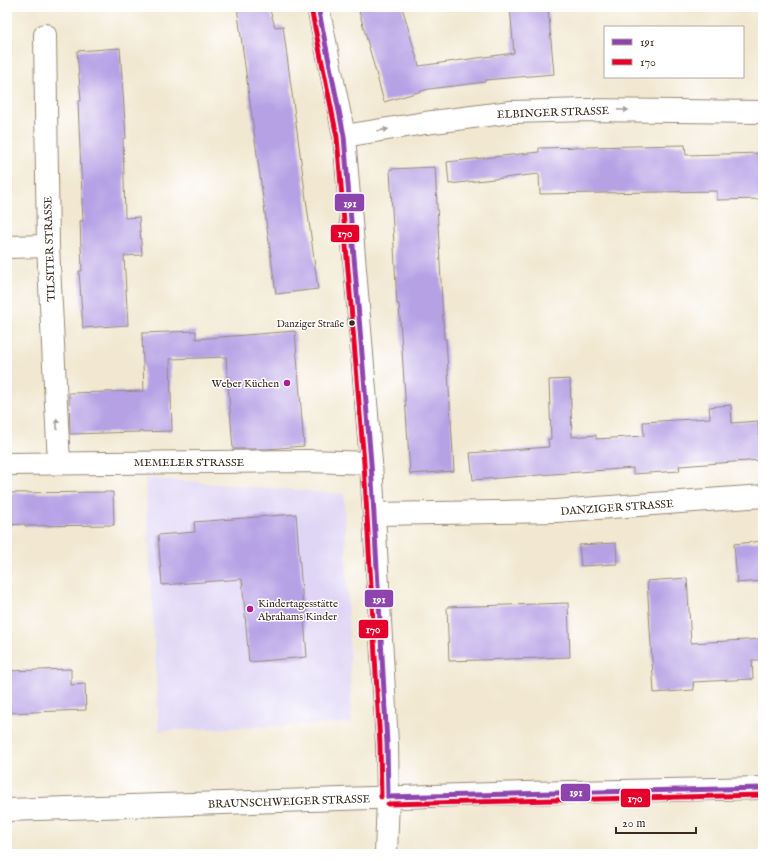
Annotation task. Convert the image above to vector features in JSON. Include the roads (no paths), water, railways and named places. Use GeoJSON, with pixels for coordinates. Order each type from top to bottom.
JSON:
{"type":"FeatureCollection","features":[{"type":"Feature","properties":{"kind":"street"},"geometry":{"type":"LineString","coordinates":[[318,7],[344,136],[371,463],[387,744],[388,797],[386,854]]}},
{"type":"Feature","properties":{"kind":"street","name":"TILSITER STRASSE"},"geometry":{"type":"LineString","coordinates":[[45,35],[48,246],[59,463]]}},
{"type":"Feature","properties":{"kind":"street","name":"ELBINGER STRASSE"},"geometry":{"type":"LineString","coordinates":[[344,136],[425,123],[511,112],[587,110],[763,112]]}},
{"type":"Feature","properties":{"kind":"street"},"geometry":{"type":"LineString","coordinates":[[7,247],[48,246]]}},
{"type":"Feature","properties":{"kind":"street","name":"MEMELER STRASSE"},"geometry":{"type":"LineString","coordinates":[[7,464],[307,461],[371,463]]}},
{"type":"Feature","properties":{"kind":"street","name":"DANZIGER STRASSE"},"geometry":{"type":"LineString","coordinates":[[374,514],[556,511],[763,496]]}},
{"type":"Feature","properties":{"kind":"street","name":"BRAUNSCHWEIGER STRASSE"},"geometry":{"type":"LineString","coordinates":[[7,810],[388,797],[763,788]]}},
{"type":"Feature","properties":{"kind":"place","name":"Danziger Straße"},"geometry":{"type":"Point","coordinates":[352,323]}},
{"type":"Feature","properties":{"kind":"place","name":"Weber Küchen"},"geometry":{"type":"Point","coordinates":[287,383]}},
{"type":"Feature","properties":{"kind":"place","name":"Kindertagesstätte Abrahams Kinder"},"geometry":{"type":"Point","coordinates":[250,609]}}]}
